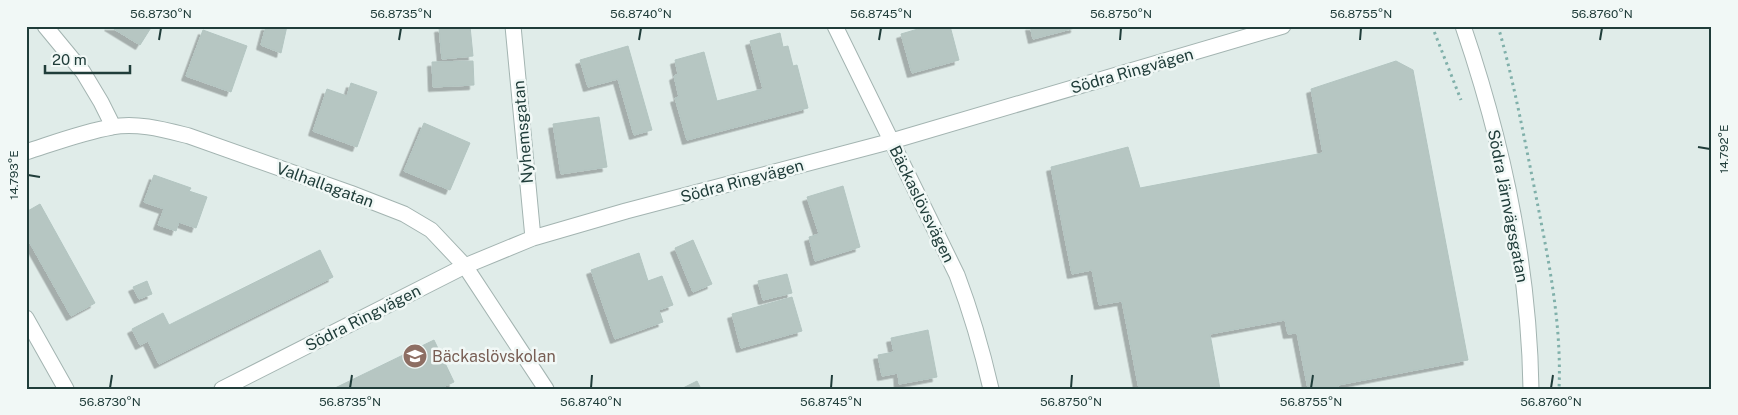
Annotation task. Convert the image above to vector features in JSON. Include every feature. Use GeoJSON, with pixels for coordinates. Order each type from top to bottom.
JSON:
{"type":"FeatureCollection","features":[{"type":"Feature","properties":{"kind":"street"},"geometry":{"type":"LineString","coordinates":[[45,26],[83,72],[113,126]]}},
{"type":"Feature","properties":{"kind":"street","name":"Nyhemsgatan"},"geometry":{"type":"LineString","coordinates":[[513,26],[533,238]]}},
{"type":"Feature","properties":{"kind":"street","name":"Bäckaslövsvägen"},"geometry":{"type":"LineString","coordinates":[[836,26],[957,275],[978,336],[990,389]]}},
{"type":"Feature","properties":{"kind":"street","name":"Södra Ringvägen"},"geometry":{"type":"LineString","coordinates":[[222,389],[465,266],[533,238],[626,211],[892,141],[1283,26]]}},
{"type":"Feature","properties":{"kind":"street","name":"Södra Järnvägsgatan"},"geometry":{"type":"LineString","coordinates":[[1463,26],[1504,173],[1520,252],[1530,345],[1531,389]]}},
{"type":"Feature","properties":{"kind":"street","name":"Valhallagatan"},"geometry":{"type":"LineString","coordinates":[[26,152],[113,126],[140,126],[165,130],[189,136],[404,214],[431,230],[465,266],[546,389]]}},
{"type":"Feature","properties":{"kind":"street"},"geometry":{"type":"LineString","coordinates":[[26,318],[66,389]]}},
{"type":"Feature","properties":{"kind":"path"},"geometry":{"type":"LineString","coordinates":[[1432,26],[1463,106]]}},
{"type":"Feature","properties":{"kind":"building"},"geometry":{"type":"Polygon","coordinates":[[[109,26],[152,26],[140,45],[109,26]]]}},
{"type":"Feature","properties":{"kind":"building"},"geometry":{"type":"Polygon","coordinates":[[[266,26],[287,26],[281,53],[261,45],[266,26]]]}},
{"type":"Feature","properties":{"kind":"building"},"geometry":{"type":"Polygon","coordinates":[[[470,26],[473,56],[442,59],[439,28],[470,26]]]}},
{"type":"Feature","properties":{"kind":"building"},"geometry":{"type":"Polygon","coordinates":[[[928,26],[950,26],[959,60],[912,73],[901,34],[928,26]]]}},
{"type":"Feature","properties":{"kind":"building"},"geometry":{"type":"Polygon","coordinates":[[[1030,26],[1075,26],[1075,28],[1033,39],[1030,26]]]}},
{"type":"Feature","properties":{"kind":"building"},"geometry":{"type":"Polygon","coordinates":[[[203,30],[247,46],[231,92],[186,76],[203,30]]]}},
{"type":"Feature","properties":{"kind":"building"},"geometry":{"type":"Polygon","coordinates":[[[780,33],[783,47],[788,46],[793,66],[797,65],[808,108],[687,140],[675,98],[679,97],[674,76],[678,74],[675,60],[704,52],[717,101],[763,89],[750,41],[780,33]]]}},
{"type":"Feature","properties":{"kind":"building"},"geometry":{"type":"Polygon","coordinates":[[[628,46],[652,130],[634,135],[618,79],[588,87],[580,60],[628,46]]]}},
{"type":"Feature","properties":{"kind":"building"},"geometry":{"type":"Polygon","coordinates":[[[473,61],[474,85],[433,87],[432,62],[473,61]]]}},
{"type":"Feature","properties":{"kind":"building"},"geometry":{"type":"Polygon","coordinates":[[[1396,61],[1413,70],[1468,360],[1338,385],[1338,389],[1308,389],[1297,333],[1288,334],[1285,320],[1210,334],[1220,389],[1139,389],[1122,301],[1099,305],[1092,270],[1072,274],[1051,167],[1128,147],[1140,188],[1323,153],[1311,89],[1396,61]]]}},
{"type":"Feature","properties":{"kind":"building"},"geometry":{"type":"Polygon","coordinates":[[[351,83],[377,92],[357,147],[313,131],[327,89],[347,96],[351,83]]]}},
{"type":"Feature","properties":{"kind":"building"},"geometry":{"type":"Polygon","coordinates":[[[599,117],[607,167],[561,174],[553,124],[599,117]]]}},
{"type":"Feature","properties":{"kind":"building"},"geometry":{"type":"Polygon","coordinates":[[[424,123],[470,143],[450,190],[404,171],[424,123]]]}},
{"type":"Feature","properties":{"kind":"building"},"geometry":{"type":"Polygon","coordinates":[[[154,175],[191,188],[189,191],[207,197],[196,228],[179,222],[176,231],[158,225],[164,209],[144,202],[154,175]]]}},
{"type":"Feature","properties":{"kind":"building"},"geometry":{"type":"Polygon","coordinates":[[[843,186],[860,247],[815,261],[809,237],[819,234],[807,197],[843,186]]]}},
{"type":"Feature","properties":{"kind":"building"},"geometry":{"type":"Polygon","coordinates":[[[40,204],[95,303],[71,316],[26,236],[26,212],[40,204]]]}},
{"type":"Feature","properties":{"kind":"building"},"geometry":{"type":"Polygon","coordinates":[[[693,240],[712,284],[693,292],[675,248],[693,240]]]}},
{"type":"Feature","properties":{"kind":"building"},"geometry":{"type":"Polygon","coordinates":[[[320,250],[333,277],[159,364],[148,341],[140,345],[132,329],[163,313],[169,325],[320,250]]]}},
{"type":"Feature","properties":{"kind":"building"},"geometry":{"type":"Polygon","coordinates":[[[639,253],[648,281],[662,276],[673,305],[659,310],[663,322],[615,339],[591,270],[639,253]]]}},
{"type":"Feature","properties":{"kind":"building"},"geometry":{"type":"Polygon","coordinates":[[[787,274],[792,293],[763,300],[758,281],[787,274]]]}},
{"type":"Feature","properties":{"kind":"building"},"geometry":{"type":"Polygon","coordinates":[[[147,281],[152,294],[139,299],[133,287],[147,281]]]}},
{"type":"Feature","properties":{"kind":"building"},"geometry":{"type":"Polygon","coordinates":[[[792,297],[802,331],[741,348],[732,314],[792,297]]]}},
{"type":"Feature","properties":{"kind":"building"},"geometry":{"type":"Polygon","coordinates":[[[928,330],[937,377],[899,384],[898,373],[882,376],[878,355],[894,352],[891,338],[928,330]]]}},
{"type":"Feature","properties":{"kind":"building"},"geometry":{"type":"Polygon","coordinates":[[[434,340],[454,382],[439,389],[333,389],[434,340]]]}},
{"type":"Feature","properties":{"kind":"building"},"geometry":{"type":"Polygon","coordinates":[[[697,381],[701,389],[681,389],[697,381]]]}},
{"type":"Feature","properties":{"kind":"place","name":"Bäckaslövskolan"},"geometry":{"type":"Point","coordinates":[415,356]}}]}
